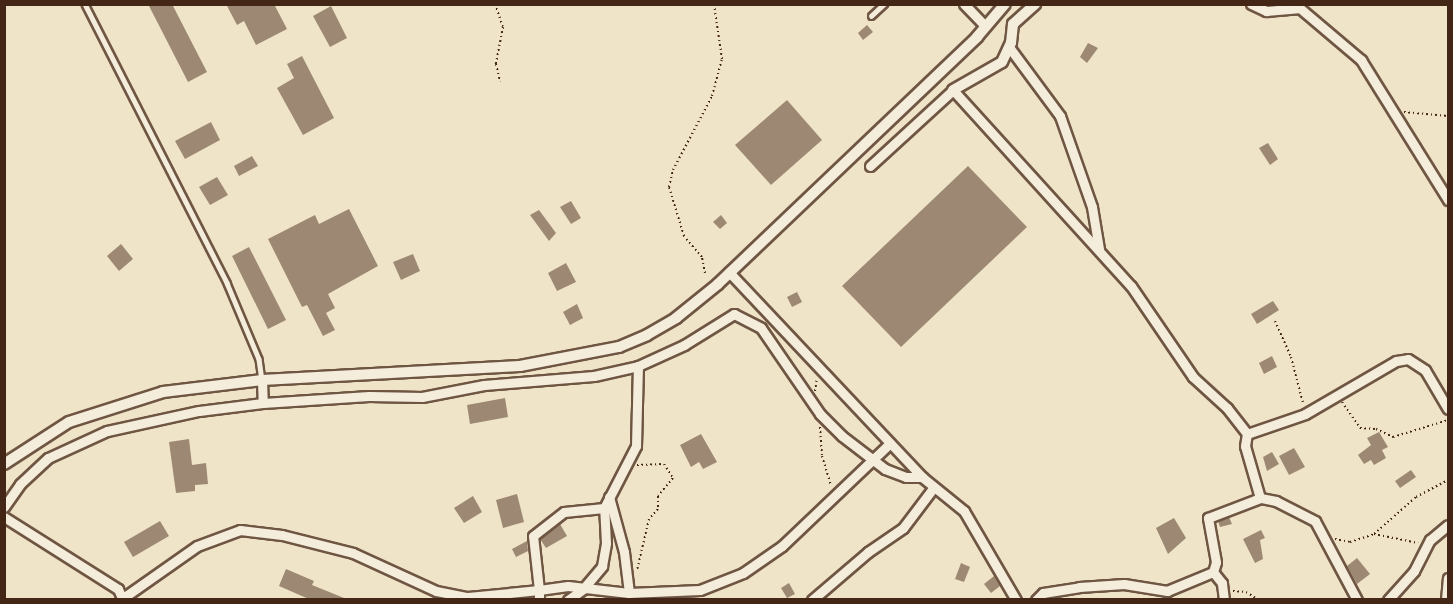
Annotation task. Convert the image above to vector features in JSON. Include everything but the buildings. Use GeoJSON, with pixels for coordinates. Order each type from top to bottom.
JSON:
{"type":"FeatureCollection","features":[{"type":"Feature","properties":{"kind":"street"},"geometry":{"type":"LineString","coordinates":[[964,4],[985,26]]}},
{"type":"Feature","properties":{"kind":"street"},"geometry":{"type":"LineString","coordinates":[[4,464],[69,422],[163,392],[262,380],[520,366],[598,352],[647,335],[676,318],[729,272],[985,26],[1005,4]]}},
{"type":"Feature","properties":{"kind":"street"},"geometry":{"type":"LineString","coordinates":[[870,166],[953,90],[1002,62],[1009,47],[1013,24],[1035,4]]}},
{"type":"Feature","properties":{"kind":"street"},"geometry":{"type":"LineString","coordinates":[[1251,4],[1266,11],[1297,6],[1361,60],[1449,200]]}},
{"type":"Feature","properties":{"kind":"street"},"geometry":{"type":"LineString","coordinates":[[1009,47],[1060,116],[1092,207],[1099,250]]}},
{"type":"Feature","properties":{"kind":"street"},"geometry":{"type":"LineString","coordinates":[[953,90],[1131,286],[1193,377],[1247,434]]}},
{"type":"Feature","properties":{"kind":"street"},"geometry":{"type":"LineString","coordinates":[[729,272],[922,477],[964,511],[1016,600]]}},
{"type":"Feature","properties":{"kind":"street"},"geometry":{"type":"LineString","coordinates":[[4,507],[20,484],[48,458],[107,431],[199,411],[263,403],[369,396],[422,398],[484,385],[507,386],[594,376],[638,366],[684,345],[734,314],[761,328],[820,414],[874,460],[906,477],[922,477]]}},
{"type":"Feature","properties":{"kind":"street"},"geometry":{"type":"LineString","coordinates":[[1247,434],[1305,414],[1338,398],[1396,361],[1408,359],[1425,370],[1449,409]]}},
{"type":"Feature","properties":{"kind":"street"},"geometry":{"type":"LineString","coordinates":[[568,600],[583,589],[602,566],[606,543],[604,508],[621,471],[636,446],[638,366]]}},
{"type":"Feature","properties":{"kind":"street"},"geometry":{"type":"LineString","coordinates":[[262,380],[263,403]]}},
{"type":"Feature","properties":{"kind":"street"},"geometry":{"type":"LineString","coordinates":[[1247,434],[1245,446],[1260,498]]}},
{"type":"Feature","properties":{"kind":"street"},"geometry":{"type":"LineString","coordinates":[[4,517],[118,590],[123,599],[197,546],[240,530],[282,535],[353,553],[436,591],[468,597],[539,595],[568,586],[633,593],[700,590],[743,573],[782,546],[890,443]]}},
{"type":"Feature","properties":{"kind":"street"},"geometry":{"type":"LineString","coordinates":[[812,600],[868,552],[903,528],[934,487]]}},
{"type":"Feature","properties":{"kind":"street"},"geometry":{"type":"LineString","coordinates":[[609,497],[633,593]]}},
{"type":"Feature","properties":{"kind":"street"},"geometry":{"type":"LineString","coordinates":[[1224,595],[1213,572],[1216,562],[1208,518],[1260,498],[1306,514],[1324,536],[1357,600]]}},
{"type":"Feature","properties":{"kind":"street"},"geometry":{"type":"LineString","coordinates":[[539,595],[533,536],[541,526],[564,512],[604,508]]}},
{"type":"Feature","properties":{"kind":"street"},"geometry":{"type":"LineString","coordinates":[[1388,600],[1414,571],[1430,540],[1449,525]]}},
{"type":"Feature","properties":{"kind":"street"},"geometry":{"type":"LineString","coordinates":[[1036,600],[1043,593],[1091,586],[1124,584],[1167,591],[1213,572]]}},
{"type":"Feature","properties":{"kind":"street"},"geometry":{"type":"LineString","coordinates":[[1446,600],[1449,578]]}},
{"type":"Feature","properties":{"kind":"lane"},"geometry":{"type":"LineString","coordinates":[[85,4],[227,283],[259,359],[262,380]]}},
{"type":"Feature","properties":{"kind":"lane"},"geometry":{"type":"LineString","coordinates":[[871,16],[884,4]]}},
{"type":"Feature","properties":{"kind":"path"},"geometry":{"type":"LineString","coordinates":[[495,4],[504,27],[496,64],[500,82]]}},
{"type":"Feature","properties":{"kind":"path"},"geometry":{"type":"LineString","coordinates":[[705,273],[702,257],[684,236],[669,187],[673,170],[712,96],[722,59],[714,4]]}},
{"type":"Feature","properties":{"kind":"path"},"geometry":{"type":"LineString","coordinates":[[1394,110],[1449,116]]}},
{"type":"Feature","properties":{"kind":"path"},"geometry":{"type":"LineString","coordinates":[[1275,321],[1295,368],[1305,414]]}},
{"type":"Feature","properties":{"kind":"path"},"geometry":{"type":"LineString","coordinates":[[1338,398],[1360,428],[1376,429],[1393,437],[1449,420]]}},
{"type":"Feature","properties":{"kind":"path"},"geometry":{"type":"LineString","coordinates":[[621,471],[634,466],[664,464],[673,478],[658,496],[658,509],[649,519],[633,593]]}},
{"type":"Feature","properties":{"kind":"path"},"geometry":{"type":"LineString","coordinates":[[1324,536],[1350,542],[1374,534],[1416,497],[1449,480]]}},
{"type":"Feature","properties":{"kind":"path"},"geometry":{"type":"LineString","coordinates":[[1374,534],[1397,541],[1430,540]]}},
{"type":"Feature","properties":{"kind":"path"},"geometry":{"type":"LineString","coordinates":[[1224,595],[1246,592],[1259,600]]}}]}
